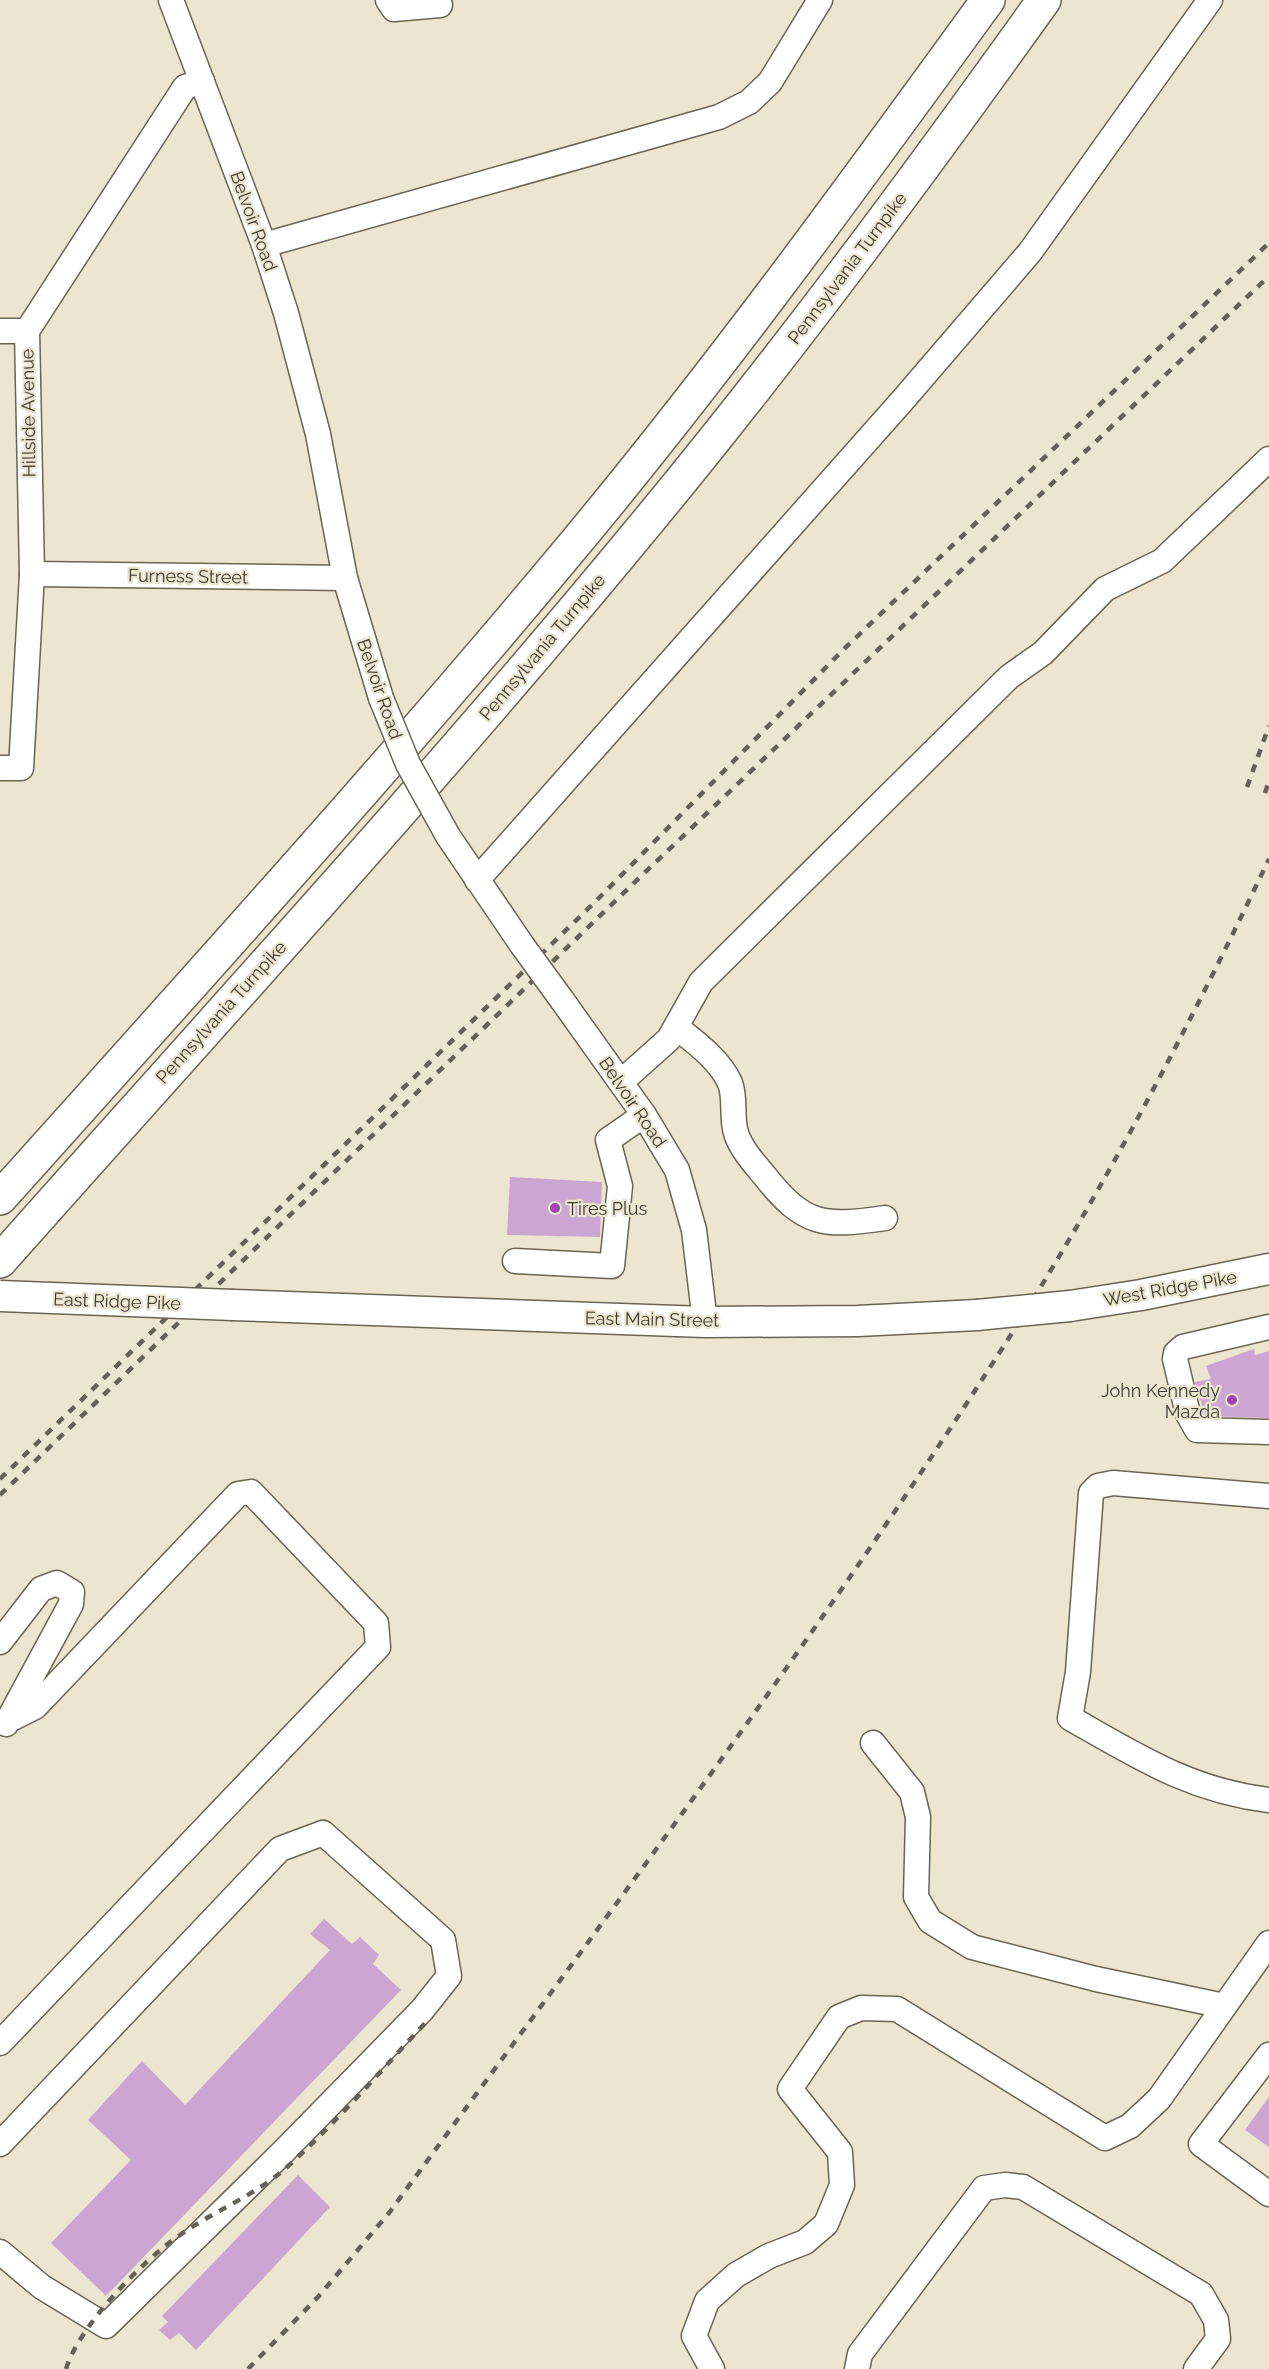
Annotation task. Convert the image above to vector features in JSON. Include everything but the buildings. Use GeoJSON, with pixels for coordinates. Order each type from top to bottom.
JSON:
{"type":"FeatureCollection","features":[{"type":"Feature","properties":{"kind":"highway"},"geometry":{"type":"LineString","coordinates":[[0,1198],[358,795],[564,558],[767,301],[987,0]]}},
{"type":"Feature","properties":{"kind":"highway","name":"Pennsylvania Turnpike"},"geometry":{"type":"LineString","coordinates":[[0,1261],[504,694],[637,535],[847,272],[1044,0]]}},
{"type":"Feature","properties":{"kind":"main road","name":"West Ridge Pike"},"geometry":{"type":"LineString","coordinates":[[1070,1306],[1141,1295],[1269,1269]]}},
{"type":"Feature","properties":{"kind":"main road","name":"East Ridge Pike"},"geometry":{"type":"LineString","coordinates":[[0,1296],[233,1305]]}},
{"type":"Feature","properties":{"kind":"main road","name":"East Main Street"},"geometry":{"type":"LineString","coordinates":[[233,1305],[705,1322],[858,1321],[976,1315],[1070,1306]]}},
{"type":"Feature","properties":{"kind":"street","name":"Belvoir Road"},"geometry":{"type":"LineString","coordinates":[[171,0],[264,245],[305,380],[345,578],[381,698],[408,764],[448,836],[669,1154],[686,1196],[694,1230],[705,1322]]}},
{"type":"Feature","properties":{"kind":"street"},"geometry":{"type":"LineString","coordinates":[[388,0],[394,9],[440,5]]}},
{"type":"Feature","properties":{"kind":"street"},"geometry":{"type":"LineString","coordinates":[[264,245],[719,117],[749,102],[770,82],[820,0]]}},
{"type":"Feature","properties":{"kind":"street"},"geometry":{"type":"LineString","coordinates":[[477,880],[902,401],[1030,252],[1210,0]]}},
{"type":"Feature","properties":{"kind":"street","name":"Hillside Avenue"},"geometry":{"type":"LineString","coordinates":[[10,768],[32,574],[27,331],[185,87],[202,81]]}},
{"type":"Feature","properties":{"kind":"street"},"geometry":{"type":"LineString","coordinates":[[0,331],[27,331]]}},
{"type":"Feature","properties":{"kind":"street"},"geometry":{"type":"LineString","coordinates":[[621,1082],[669,1039],[701,982],[1009,677],[1043,653],[1105,589],[1162,561],[1269,459]]}},
{"type":"Feature","properties":{"kind":"street","name":"Furness Street"},"geometry":{"type":"LineString","coordinates":[[32,574],[345,578]]}},
{"type":"Feature","properties":{"kind":"street"},"geometry":{"type":"LineString","coordinates":[[676,1027],[699,1045],[723,1072],[730,1083],[737,1137],[754,1162],[791,1206],[800,1212],[830,1223],[885,1218]]}},
{"type":"Feature","properties":{"kind":"street"},"geometry":{"type":"LineString","coordinates":[[515,1261],[612,1266],[620,1186],[608,1140],[644,1115]]}},
{"type":"Feature","properties":{"kind":"street"},"geometry":{"type":"LineString","coordinates":[[1269,1327],[1183,1347],[1176,1353],[1175,1359],[1185,1406],[1197,1430],[1269,1432]]}},
{"type":"Feature","properties":{"kind":"street"},"geometry":{"type":"LineString","coordinates":[[1269,1496],[1113,1483],[1098,1486],[1090,1493],[1078,1672],[1070,1718],[1145,1761],[1198,1786],[1269,1800]]}},
{"type":"Feature","properties":{"kind":"street"},"geometry":{"type":"LineString","coordinates":[[0,2043],[378,1647],[376,1623],[250,1492],[238,1494],[35,1707],[3,1728]]}},
{"type":"Feature","properties":{"kind":"street"},"geometry":{"type":"LineString","coordinates":[[0,1642],[41,1589],[57,1583],[72,1592],[71,1604],[3,1728]]}},
{"type":"Feature","properties":{"kind":"street"},"geometry":{"type":"LineString","coordinates":[[873,1743],[912,1792],[918,1817],[916,1897],[930,1921],[972,1947],[1096,1979],[1224,2006]]}},
{"type":"Feature","properties":{"kind":"street"},"geometry":{"type":"LineString","coordinates":[[0,2144],[280,1849],[323,1833],[443,1940],[449,1976],[422,2010],[283,2152],[106,2326],[42,2287],[0,2252]]}},
{"type":"Feature","properties":{"kind":"street"},"geometry":{"type":"LineString","coordinates":[[712,2369],[694,2336],[707,2301],[736,2275],[769,2256],[805,2242],[826,2224],[842,2185],[840,2152],[790,2089],[839,2017],[861,2008],[897,2009],[1105,2138],[1130,2126],[1159,2099],[1269,1943]]}},
{"type":"Feature","properties":{"kind":"street"},"geometry":{"type":"LineString","coordinates":[[1269,2055],[1201,2144],[1269,2194]]}},
{"type":"Feature","properties":{"kind":"street"},"geometry":{"type":"LineString","coordinates":[[857,2369],[860,2354],[984,2188],[1005,2185],[1023,2187],[1201,2294],[1216,2319],[1218,2339],[1196,2369]]}},
{"type":"Feature","properties":{"kind":"railway"},"geometry":{"type":"LineString","coordinates":[[0,1479],[594,903],[845,648],[1269,243]]}},
{"type":"Feature","properties":{"kind":"railway"},"geometry":{"type":"LineString","coordinates":[[0,1495],[636,881],[1269,276]]}},
{"type":"Feature","properties":{"kind":"railway"},"geometry":{"type":"LineString","coordinates":[[1247,787],[1269,726]]}},
{"type":"Feature","properties":{"kind":"railway"},"geometry":{"type":"LineString","coordinates":[[1265,793],[1269,781]]}},
{"type":"Feature","properties":{"kind":"railway"},"geometry":{"type":"LineString","coordinates":[[248,2369],[318,2297],[389,2213],[699,1790],[924,1468],[1034,1298],[1106,1176],[1174,1051],[1269,859]]}},
{"type":"Feature","properties":{"kind":"railway"},"geometry":{"type":"LineString","coordinates":[[66,2369],[84,2334],[131,2277],[180,2235],[262,2186],[287,2167],[342,2113],[429,2019]]}},
{"type":"Feature","properties":{"kind":"place","name":"Tires Plus"},"geometry":{"type":"Point","coordinates":[555,1208]}},
{"type":"Feature","properties":{"kind":"place","name":"John Kennedy Mazda"},"geometry":{"type":"Point","coordinates":[1232,1400]}}]}
